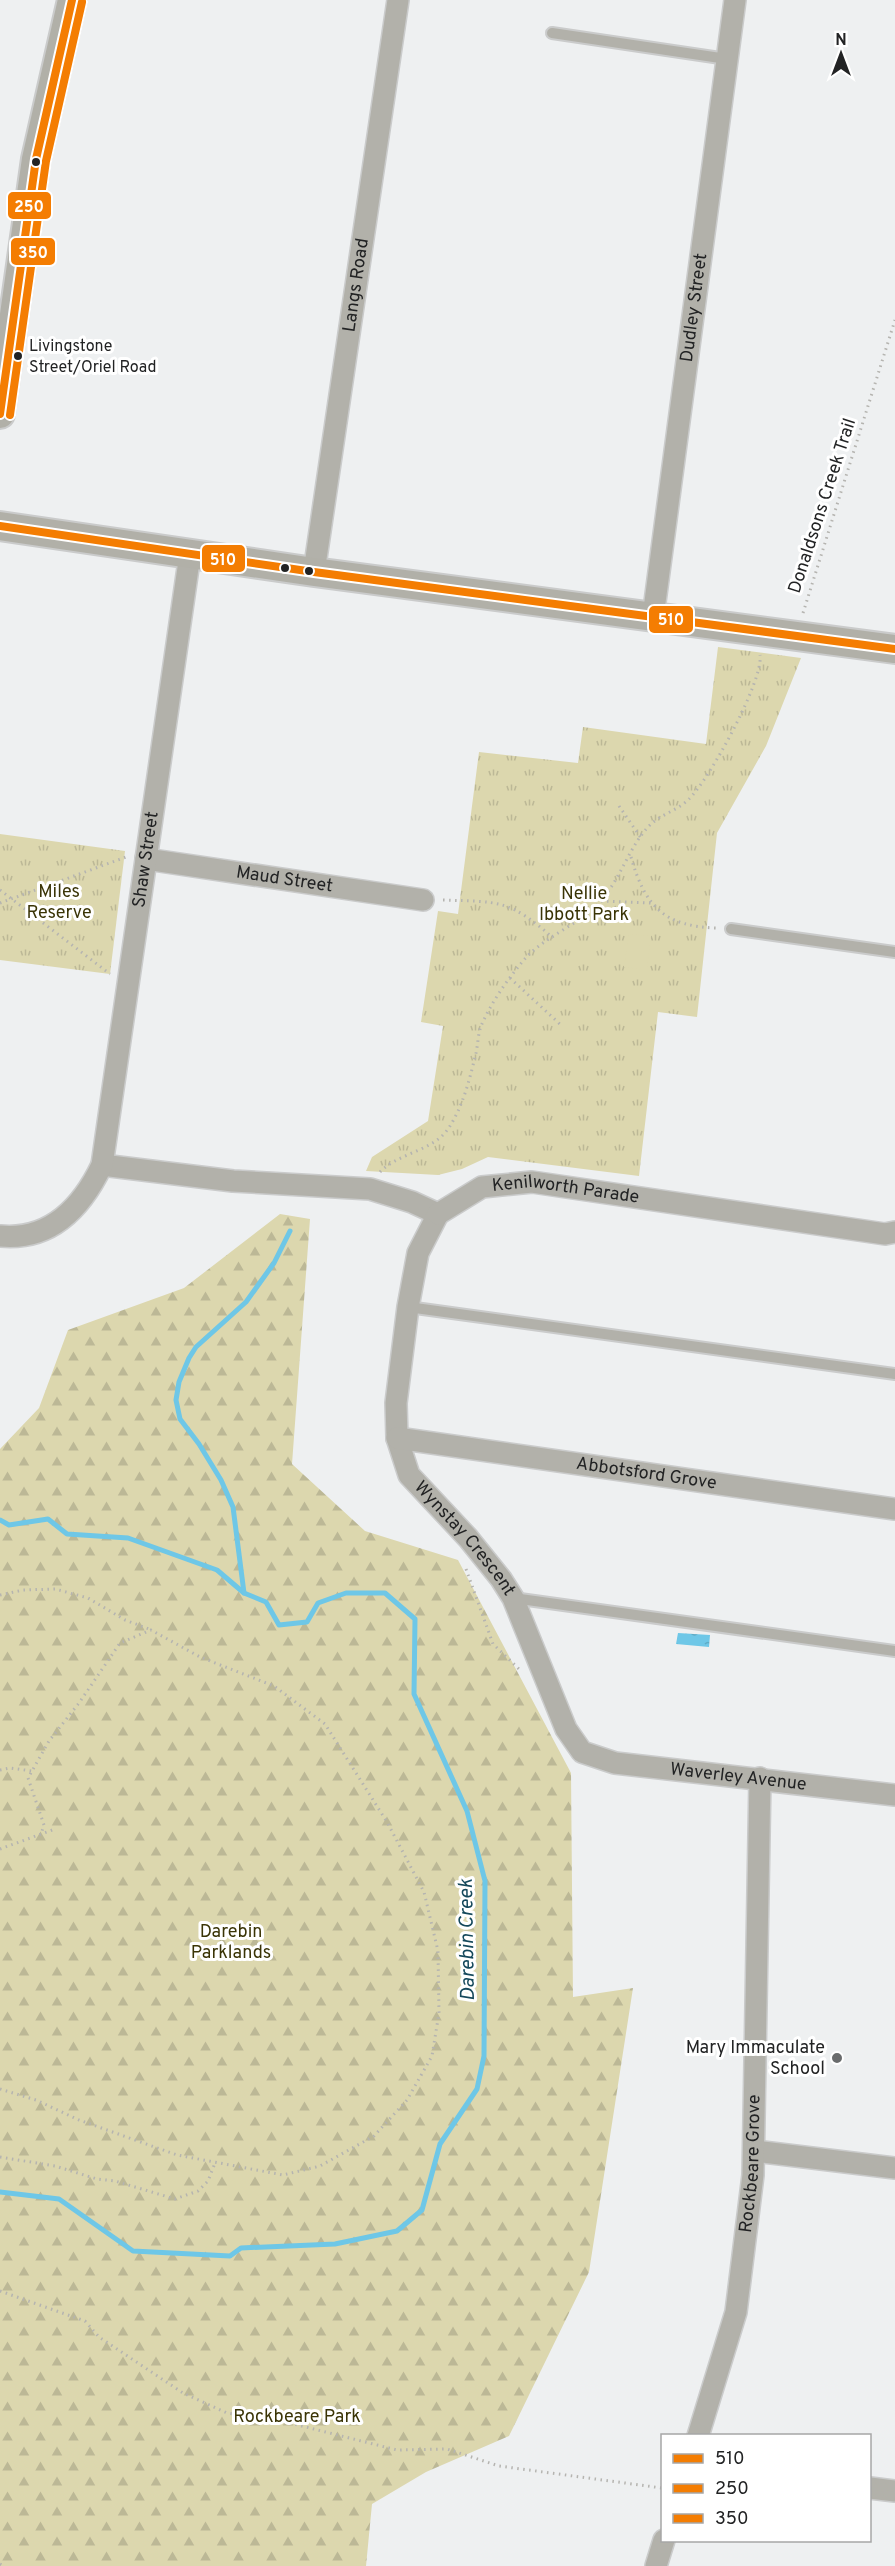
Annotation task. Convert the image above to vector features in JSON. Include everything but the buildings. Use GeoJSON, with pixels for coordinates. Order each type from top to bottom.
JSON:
{"type":"FeatureCollection","features":[{"type":"Feature","properties":{"kind":"main road"},"geometry":{"type":"LineString","coordinates":[[0,414],[36,159],[72,0]]}},
{"type":"Feature","properties":{"kind":"main road"},"geometry":{"type":"LineString","coordinates":[[0,526],[314,572],[895,649]]}},
{"type":"Feature","properties":{"kind":"street","name":"Langs Road"},"geometry":{"type":"LineString","coordinates":[[314,572],[398,0]]}},
{"type":"Feature","properties":{"kind":"street","name":"Dudley Street"},"geometry":{"type":"LineString","coordinates":[[653,616],[735,0]]}},
{"type":"Feature","properties":{"kind":"street","name":"Shaw Street"},"geometry":{"type":"LineString","coordinates":[[102,1165],[136,858],[190,554]]}},
{"type":"Feature","properties":{"kind":"street","name":"Maud Street"},"geometry":{"type":"LineString","coordinates":[[136,858],[423,900]]}},
{"type":"Feature","properties":{"kind":"street"},"geometry":{"type":"LineString","coordinates":[[0,1236],[12,1237],[48,1228],[74,1211],[92,1185],[102,1165],[233,1181],[370,1189],[412,1202],[438,1214]]}},
{"type":"Feature","properties":{"kind":"street","name":"Kenilworth Parade"},"geometry":{"type":"LineString","coordinates":[[438,1214],[482,1187],[532,1182],[885,1234],[895,1232]]}},
{"type":"Feature","properties":{"kind":"street","name":"Wynstay Crescent"},"geometry":{"type":"LineString","coordinates":[[438,1214],[418,1253],[408,1307],[396,1403],[397,1438],[409,1475],[468,1538],[501,1579],[513,1598],[566,1729],[582,1752]]}},
{"type":"Feature","properties":{"kind":"street","name":"Abbotsford Grove"},"geometry":{"type":"LineString","coordinates":[[397,1438],[895,1509]]}},
{"type":"Feature","properties":{"kind":"street","name":"Waverley Avenue"},"geometry":{"type":"LineString","coordinates":[[582,1752],[615,1763],[895,1795]]}},
{"type":"Feature","properties":{"kind":"street","name":"Rockbeare Grove"},"geometry":{"type":"LineString","coordinates":[[699,2434],[740,2297],[754,2151],[760,1778]]}},
{"type":"Feature","properties":{"kind":"street"},"geometry":{"type":"LineString","coordinates":[[754,2151],[895,2168]]}},
{"type":"Feature","properties":{"kind":"street"},"geometry":{"type":"LineString","coordinates":[[871,2488],[895,2491]]}},
{"type":"Feature","properties":{"kind":"street"},"geometry":{"type":"LineString","coordinates":[[656,2566],[664,2542]]}},
{"type":"Feature","properties":{"kind":"lane"},"geometry":{"type":"LineString","coordinates":[[552,33],[727,58]]}},
{"type":"Feature","properties":{"kind":"lane"},"geometry":{"type":"LineString","coordinates":[[731,929],[895,952]]}},
{"type":"Feature","properties":{"kind":"lane"},"geometry":{"type":"LineString","coordinates":[[408,1307],[895,1374]]}},
{"type":"Feature","properties":{"kind":"lane"},"geometry":{"type":"LineString","coordinates":[[513,1598],[895,1651]]}},
{"type":"Feature","properties":{"kind":"path","name":"Donaldsons Creek Trail"},"geometry":{"type":"LineString","coordinates":[[801,617],[895,320]]}},
{"type":"Feature","properties":{"kind":"path"},"geometry":{"type":"LineString","coordinates":[[370,1189],[376,1176],[389,1163],[434,1141],[447,1131],[462,1104],[481,1028],[510,978],[524,959],[599,902],[615,884],[651,824],[688,801],[701,786],[731,738],[762,657],[758,650],[760,632]]}},
{"type":"Feature","properties":{"kind":"path"},"geometry":{"type":"LineString","coordinates":[[619,806],[641,838]]}},
{"type":"Feature","properties":{"kind":"path"},"geometry":{"type":"LineString","coordinates":[[631,855],[636,874],[656,910],[678,923],[731,929]]}},
{"type":"Feature","properties":{"kind":"path"},"geometry":{"type":"LineString","coordinates":[[0,903],[136,858]]}},
{"type":"Feature","properties":{"kind":"path"},"geometry":{"type":"LineString","coordinates":[[0,890],[110,974]]}},
{"type":"Feature","properties":{"kind":"path"},"geometry":{"type":"LineString","coordinates":[[423,900],[484,900],[507,905],[523,913],[553,938]]}},
{"type":"Feature","properties":{"kind":"path"},"geometry":{"type":"LineString","coordinates":[[599,902],[652,904]]}},
{"type":"Feature","properties":{"kind":"path"},"geometry":{"type":"LineString","coordinates":[[510,978],[562,1026]]}},
{"type":"Feature","properties":{"kind":"path"},"geometry":{"type":"LineString","coordinates":[[465,1564],[493,1644],[524,1673]]}},
{"type":"Feature","properties":{"kind":"path"},"geometry":{"type":"LineString","coordinates":[[0,1595],[23,1590],[56,1589],[88,1598],[125,1620],[151,1630],[200,1658],[274,1686],[326,1724],[387,1822],[424,1892],[438,1951],[439,2013],[432,2056],[407,2100],[374,2136],[320,2166],[283,2175],[177,2155],[80,2120],[36,2100],[0,2089]]}},
{"type":"Feature","properties":{"kind":"path"},"geometry":{"type":"LineString","coordinates":[[41,1834],[44,1825],[28,1778],[49,1741],[79,1703],[120,1643],[151,1630]]}},
{"type":"Feature","properties":{"kind":"path"},"geometry":{"type":"LineString","coordinates":[[0,1770],[10,1768],[32,1771]]}},
{"type":"Feature","properties":{"kind":"path"},"geometry":{"type":"LineString","coordinates":[[0,1849],[56,1829]]}},
{"type":"Feature","properties":{"kind":"path"},"geometry":{"type":"LineString","coordinates":[[0,2157],[55,2166],[97,2180],[115,2181],[175,2199],[198,2192],[208,2181],[215,2163]]}},
{"type":"Feature","properties":{"kind":"path"},"geometry":{"type":"LineString","coordinates":[[0,2291],[85,2321],[99,2337],[183,2393],[228,2413],[278,2420],[397,2450],[447,2449],[499,2466],[661,2488]]}},
{"type":"Feature","properties":{"kind":"green space","name":"Nellie Ibbott Park"},"geometry":{"type":"Polygon","coordinates":[[[718,647],[801,658],[766,746],[717,833],[697,1017],[658,1012],[639,1176],[488,1157],[462,1169],[438,1175],[366,1171],[372,1157],[428,1121],[443,1026],[421,1022],[438,911],[458,914],[479,752],[578,763],[583,727],[706,744],[718,647]]]}},
{"type":"Feature","properties":{"kind":"green space","name":"Miles Reserve"},"geometry":{"type":"Polygon","coordinates":[[[0,834],[125,851],[110,974],[0,960],[0,834]]]}},
{"type":"Feature","properties":{"kind":"green space"},"geometry":{"type":"Polygon","coordinates":[[[629,934],[651,936],[647,970],[624,967],[629,934]]]}},
{"type":"Feature","properties":{"kind":"green space"},"geometry":{"type":"Polygon","coordinates":[[[280,1214],[310,1219],[292,1464],[365,1531],[458,1560],[571,1773],[573,1997],[633,1988],[589,2272],[509,2436],[426,2472],[372,2504],[366,2566],[0,2566],[0,1449],[39,1408],[68,1330],[184,1288],[280,1214]]]}},
{"type":"Feature","properties":{"kind":"water"},"geometry":{"type":"Polygon","coordinates":[[[678,1633],[710,1635],[709,1647],[676,1644],[678,1633]]]}},
{"type":"Feature","properties":{"kind":"waterway"},"geometry":{"type":"LineString","coordinates":[[244,1593],[233,1507],[221,1480],[199,1444],[180,1419],[176,1400],[179,1382],[196,1347],[246,1302],[274,1263],[290,1231]]}},
{"type":"Feature","properties":{"kind":"waterway","name":"Darebin Creek"},"geometry":{"type":"LineString","coordinates":[[0,1520],[9,1525],[48,1519],[67,1534],[128,1538],[217,1570],[244,1593],[266,1602],[279,1625],[307,1622],[318,1603],[346,1593],[385,1593],[415,1619],[414,1694],[467,1811],[485,1881],[484,2056],[477,2089],[440,2144],[422,2210],[397,2231],[335,2244],[241,2248],[230,2256],[133,2251],[59,2199],[0,2192]]}},
{"type":"Feature","properties":{"kind":"transit line","name":"250"},"geometry":{"type":"LineString","coordinates":[[0,414],[36,159],[72,0]]}},
{"type":"Feature","properties":{"kind":"transit line","name":"350"},"geometry":{"type":"LineString","coordinates":[[10,415],[46,161],[82,2]]}},
{"type":"Feature","properties":{"kind":"transit line","name":"510"},"geometry":{"type":"LineString","coordinates":[[0,526],[314,572],[895,649]]}},
{"type":"Feature","properties":{"kind":"place","name":"Livingstone Street/Oriel Road"},"geometry":{"type":"Point","coordinates":[18,356]}},
{"type":"Feature","properties":{"kind":"place","name":"Mary Immaculate School"},"geometry":{"type":"Point","coordinates":[837,2058]}},
{"type":"Feature","properties":{"kind":"park label","name":"Darebin Parklands"},"geometry":{"type":"Point","coordinates":[231,1942]}},
{"type":"Feature","properties":{"kind":"park label","name":"Rockbeare Park"},"geometry":{"type":"Point","coordinates":[297,2417]}}]}
